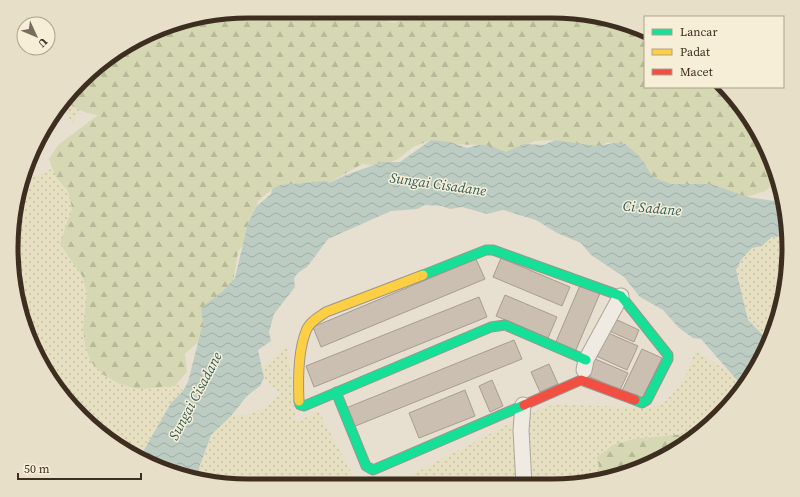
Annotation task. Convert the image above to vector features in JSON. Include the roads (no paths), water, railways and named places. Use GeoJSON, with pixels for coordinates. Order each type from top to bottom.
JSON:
{"type":"FeatureCollection","features":[{"type":"Feature","properties":{"kind":"street"},"geometry":{"type":"LineString","coordinates":[[336,392],[366,466],[374,470],[581,380],[642,403],[647,400],[668,359],[666,351],[621,296],[493,250],[486,250],[326,312],[315,319],[306,330],[298,370],[300,405],[304,406],[336,392],[498,325],[505,325],[586,360]]}},
{"type":"Feature","properties":{"kind":"street"},"geometry":{"type":"LineString","coordinates":[[581,380],[586,360],[621,296]]}},
{"type":"Feature","properties":{"kind":"street"},"geometry":{"type":"LineString","coordinates":[[522,405],[521,430],[524,479]]}},
{"type":"Feature","properties":{"kind":"water"},"geometry":{"type":"Polygon","coordinates":[[[431,140],[450,142],[467,148],[478,145],[488,145],[506,152],[524,144],[544,145],[555,140],[596,146],[616,143],[625,144],[639,156],[653,177],[671,184],[711,184],[747,197],[777,201],[782,236],[772,237],[762,246],[752,248],[741,260],[736,270],[748,320],[764,336],[751,364],[739,382],[701,339],[693,338],[679,328],[663,310],[640,297],[624,277],[591,255],[581,243],[557,233],[536,220],[503,210],[487,214],[462,207],[450,209],[442,206],[425,205],[417,209],[391,211],[328,239],[307,267],[299,272],[294,278],[295,287],[274,314],[269,332],[271,341],[258,350],[264,378],[260,386],[247,396],[231,416],[211,435],[199,468],[199,474],[174,467],[142,453],[171,403],[183,391],[188,382],[203,323],[201,308],[223,291],[235,278],[248,223],[257,206],[271,194],[272,189],[280,185],[326,181],[329,183],[382,162],[400,162],[431,140]]]}},
{"type":"Feature","properties":{"kind":"water label","name":"Sungai Cisadane"},"geometry":{"type":"Point","coordinates":[438,184]}},
{"type":"Feature","properties":{"kind":"water label","name":"Ci Sadane"},"geometry":{"type":"Point","coordinates":[652,208]}},
{"type":"Feature","properties":{"kind":"water label","name":"Sungai Cisadane"},"geometry":{"type":"Point","coordinates":[195,396]}}]}
